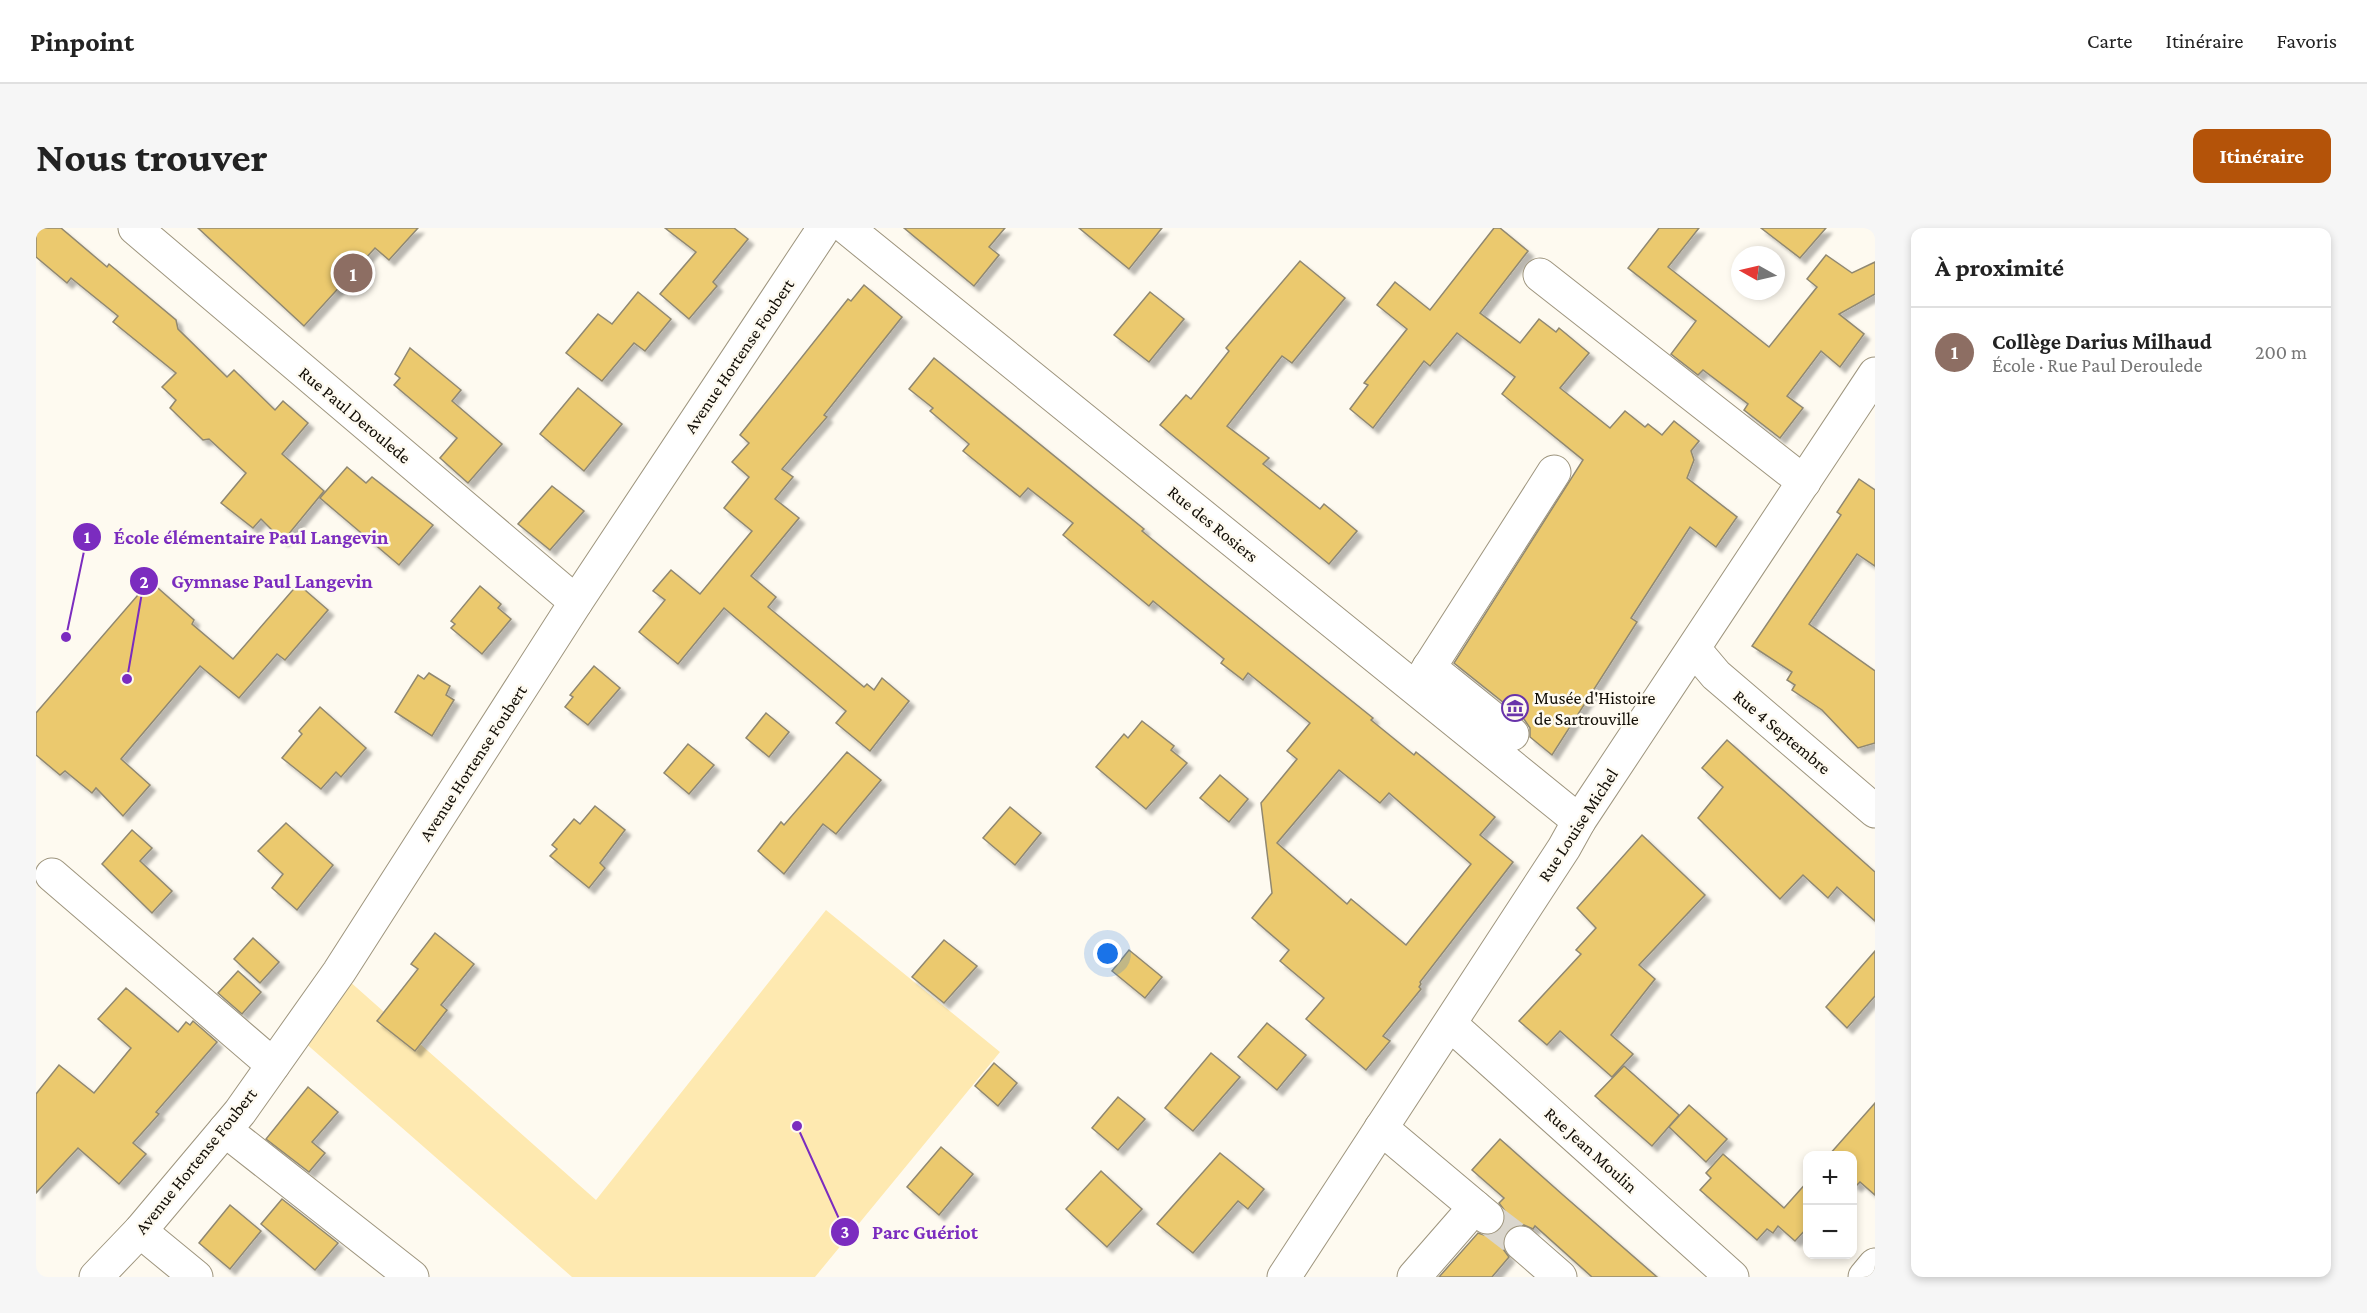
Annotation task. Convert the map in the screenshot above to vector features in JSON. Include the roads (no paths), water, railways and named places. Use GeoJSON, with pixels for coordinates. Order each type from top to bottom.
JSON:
{"type":"FeatureCollection","features":[{"type":"Feature","properties":{"kind":"street","name":"Rue Paul Deroulede"},"geometry":{"type":"LineString","coordinates":[[135,228],[576,602]]}},
{"type":"Feature","properties":{"kind":"street","name":"Avenue Hortense Foubert"},"geometry":{"type":"LineString","coordinates":[[96,1277],[140,1231],[225,1130],[339,972],[576,602],[824,228]]}},
{"type":"Feature","properties":{"kind":"street","name":"Rue des Rosiers"},"geometry":{"type":"LineString","coordinates":[[847,228],[1423,677],[1579,821]]}},
{"type":"Feature","properties":{"kind":"street"},"geometry":{"type":"LineString","coordinates":[[1540,275],[1804,482]]}},
{"type":"Feature","properties":{"kind":"street","name":"Rue Louise Michel"},"geometry":{"type":"LineString","coordinates":[[1284,1277],[1564,848],[1579,821],[1875,374]]}},
{"type":"Feature","properties":{"kind":"street"},"geometry":{"type":"LineString","coordinates":[[1512,734],[1423,677],[1554,472]]}},
{"type":"Feature","properties":{"kind":"street","name":"Rue 4 Septembre"},"geometry":{"type":"LineString","coordinates":[[1694,649],[1716,675],[1875,811]]}},
{"type":"Feature","properties":{"kind":"street"},"geometry":{"type":"LineString","coordinates":[[52,875],[273,1065]]}},
{"type":"Feature","properties":{"kind":"street","name":"Rue Jean Moulin"},"geometry":{"type":"LineString","coordinates":[[1450,1024],[1732,1277]]}},
{"type":"Feature","properties":{"kind":"street"},"geometry":{"type":"LineString","coordinates":[[1382,1128],[1481,1212],[1414,1277]]}},
{"type":"Feature","properties":{"kind":"street"},"geometry":{"type":"LineString","coordinates":[[225,1130],[412,1277]]}},
{"type":"Feature","properties":{"kind":"street"},"geometry":{"type":"LineString","coordinates":[[140,1231],[196,1277]]}},
{"type":"Feature","properties":{"kind":"street"},"geometry":{"type":"LineString","coordinates":[[1521,1243],[1560,1277]]}},
{"type":"Feature","properties":{"kind":"street"},"geometry":{"type":"LineString","coordinates":[[1865,1277],[1875,1265]]}},
{"type":"Feature","properties":{"kind":"tunnel"},"geometry":{"type":"LineString","coordinates":[[1487,1217],[1521,1243]]}},
{"type":"Feature","properties":{"kind":"place","name":"Collège Darius Milhaud"},"geometry":{"type":"Point","coordinates":[353,273]}},
{"type":"Feature","properties":{"kind":"place","name":"École élémentaire Paul Langevin"},"geometry":{"type":"Point","coordinates":[66,637]}},
{"type":"Feature","properties":{"kind":"place","name":"Gymnase Paul Langevin"},"geometry":{"type":"Point","coordinates":[127,679]}},
{"type":"Feature","properties":{"kind":"place","name":"Musée d'Histoire de Sartrouville"},"geometry":{"type":"Point","coordinates":[1515,708]}},
{"type":"Feature","properties":{"kind":"place","name":"Parc Guériot"},"geometry":{"type":"Point","coordinates":[797,1126]}}]}
